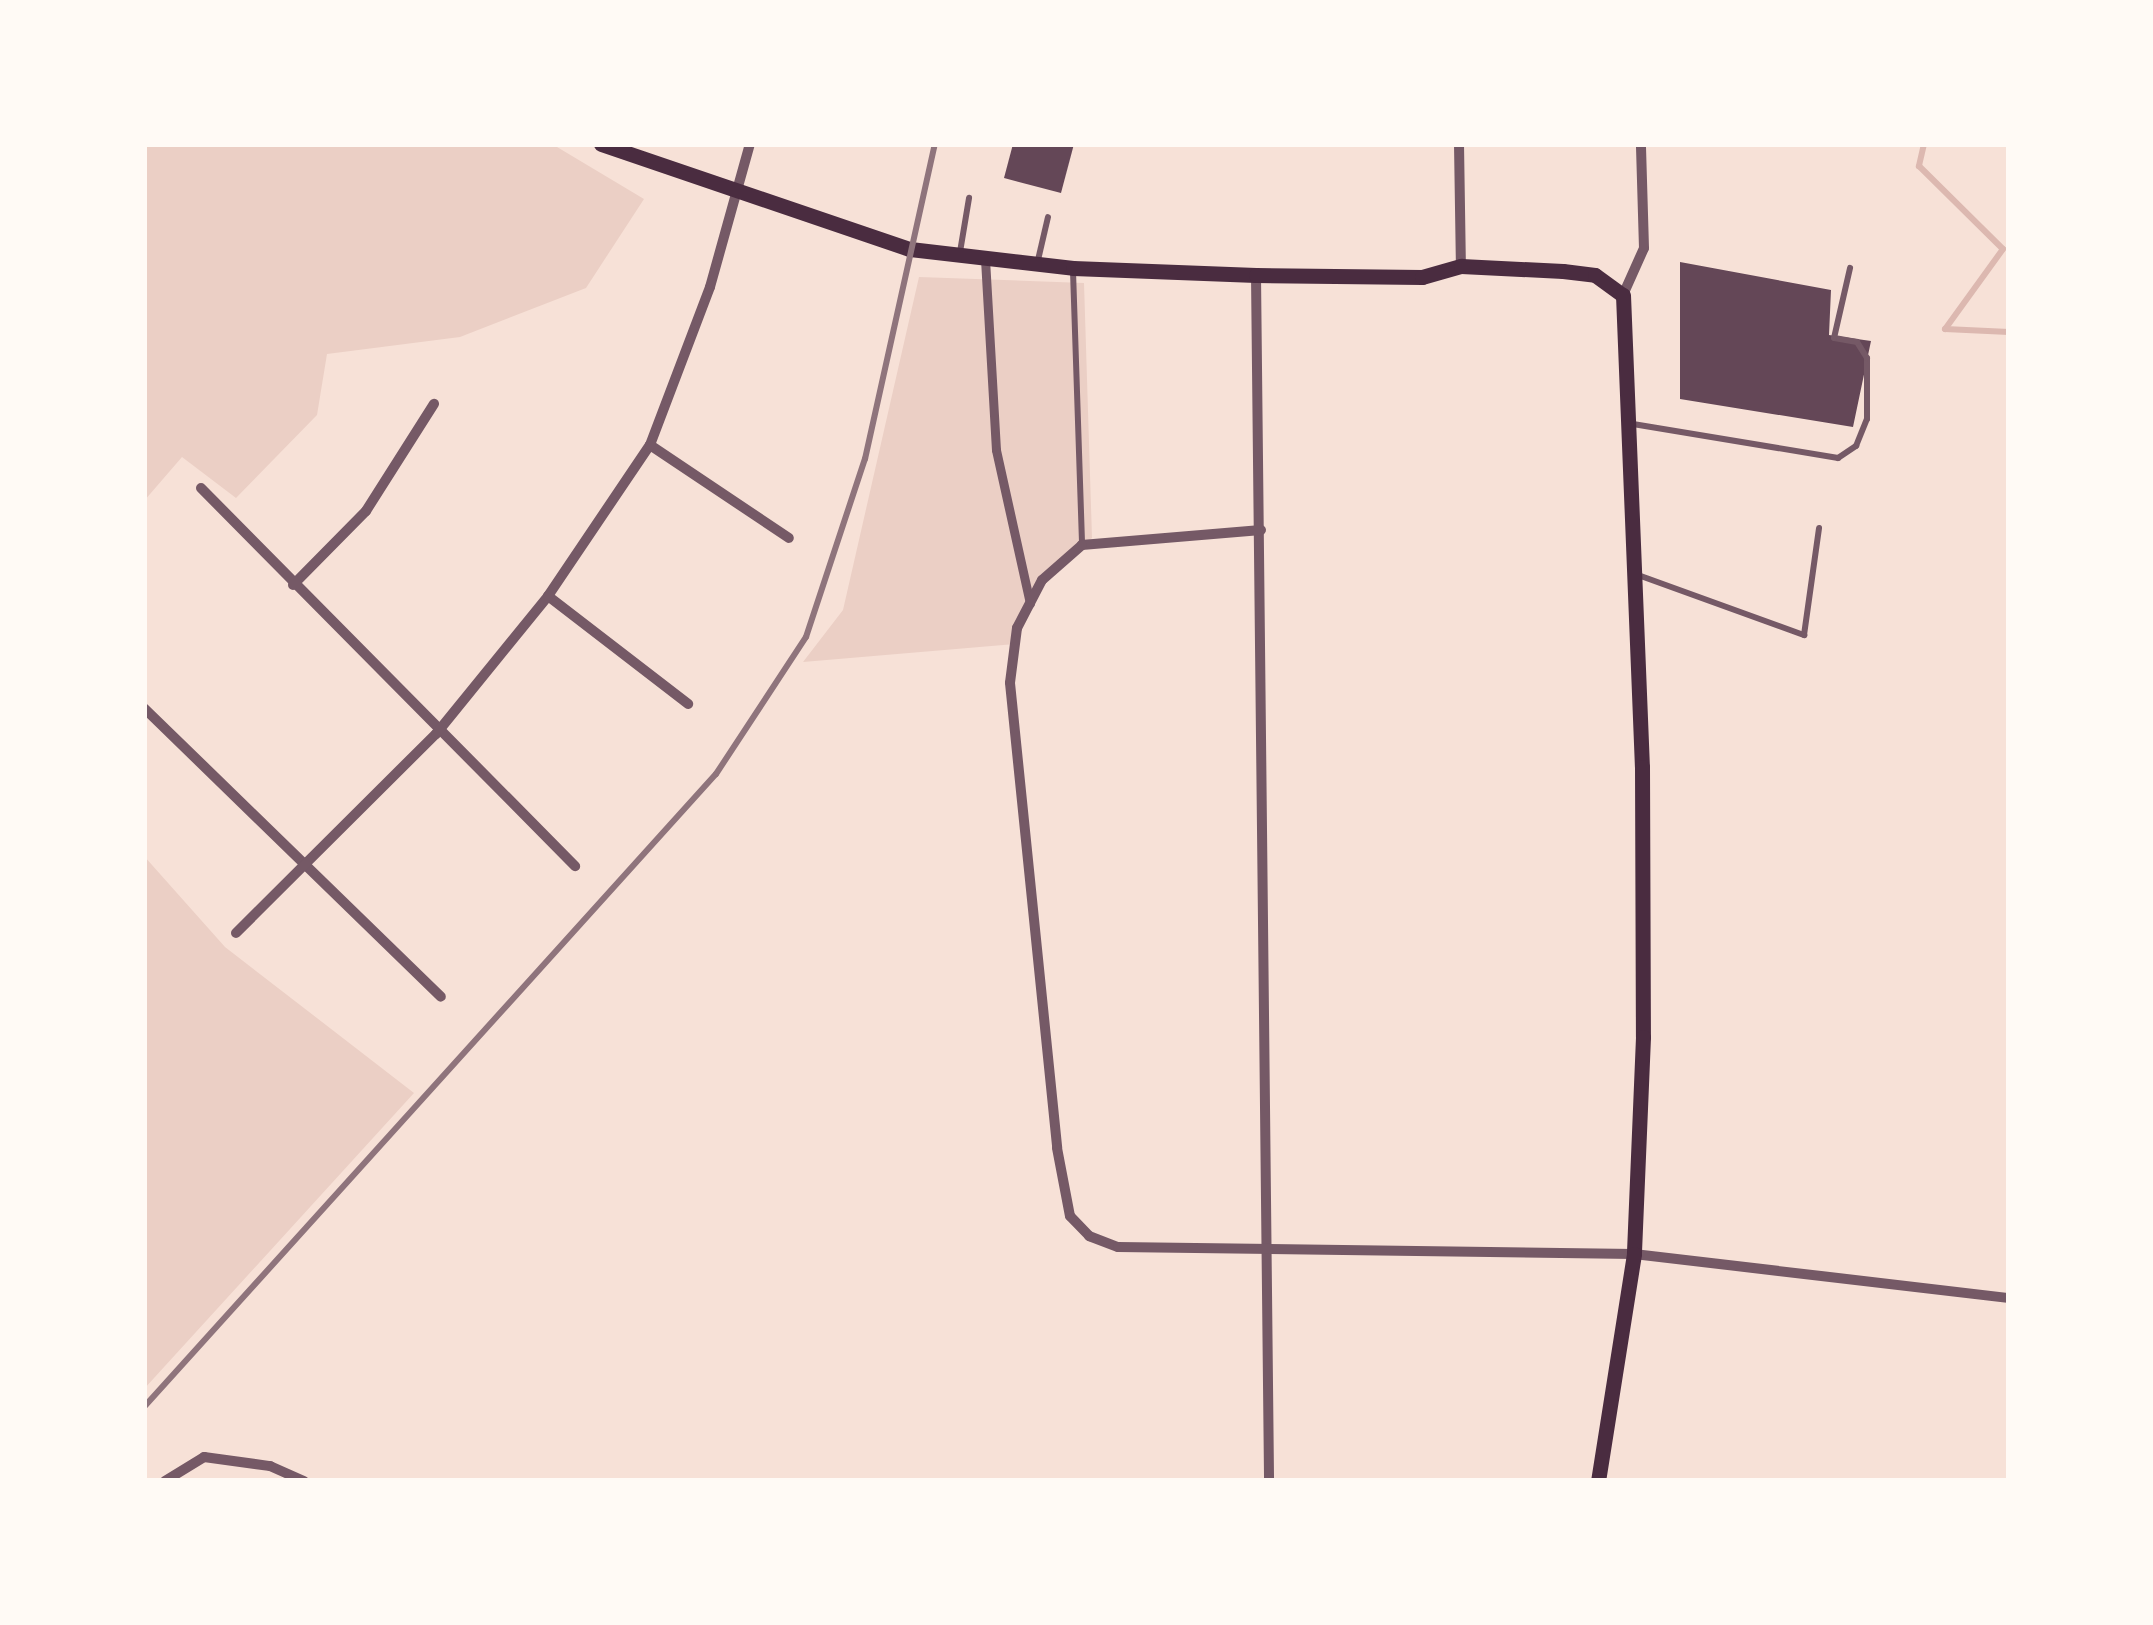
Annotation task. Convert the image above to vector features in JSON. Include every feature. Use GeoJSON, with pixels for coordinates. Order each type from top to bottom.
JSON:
{"type":"FeatureCollection","features":[{"type":"Feature","properties":{"kind":"main road"},"geometry":{"type":"LineString","coordinates":[[601,144],[736,194],[910,249],[1073,268],[1256,275],[1422,277],[1461,266],[1595,275],[1623,295],[1633,424],[1642,1037],[1634,1254],[1598,1481]]}},
{"type":"Feature","properties":{"kind":"street"},"geometry":{"type":"LineString","coordinates":[[236,933],[310,865],[436,734],[548,596],[650,445],[750,144]]}},
{"type":"Feature","properties":{"kind":"street"},"geometry":{"type":"LineString","coordinates":[[1460,144],[1461,266]]}},
{"type":"Feature","properties":{"kind":"street"},"geometry":{"type":"LineString","coordinates":[[1623,295],[1644,248],[1641,144]]}},
{"type":"Feature","properties":{"kind":"street"},"geometry":{"type":"LineString","coordinates":[[985,259],[996,450],[1030,604]]}},
{"type":"Feature","properties":{"kind":"street"},"geometry":{"type":"LineString","coordinates":[[1256,275],[1269,1481]]}},
{"type":"Feature","properties":{"kind":"street"},"geometry":{"type":"LineString","coordinates":[[293,585],[365,511],[434,404]]}},
{"type":"Feature","properties":{"kind":"street"},"geometry":{"type":"LineString","coordinates":[[650,445],[789,538]]}},
{"type":"Feature","properties":{"kind":"street"},"geometry":{"type":"LineString","coordinates":[[201,488],[436,734],[575,866]]}},
{"type":"Feature","properties":{"kind":"street"},"geometry":{"type":"LineString","coordinates":[[1261,530],[1082,545],[1042,580],[1017,628],[1010,682],[1070,1216],[1089,1236],[1118,1247],[1634,1254],[2009,1298]]}},
{"type":"Feature","properties":{"kind":"street"},"geometry":{"type":"LineString","coordinates":[[548,596],[688,704]]}},
{"type":"Feature","properties":{"kind":"street"},"geometry":{"type":"LineString","coordinates":[[144,708],[441,997]]}},
{"type":"Feature","properties":{"kind":"street"},"geometry":{"type":"LineString","coordinates":[[164,1481],[204,1457],[270,1466],[304,1481]]}},
{"type":"Feature","properties":{"kind":"lane"},"geometry":{"type":"LineString","coordinates":[[959,256],[970,198]]}},
{"type":"Feature","properties":{"kind":"lane"},"geometry":{"type":"LineString","coordinates":[[1036,264],[1048,217]]}},
{"type":"Feature","properties":{"kind":"lane"},"geometry":{"type":"LineString","coordinates":[[1073,268],[1082,545]]}},
{"type":"Feature","properties":{"kind":"lane"},"geometry":{"type":"LineString","coordinates":[[1633,424],[1838,458],[1856,446],[1867,419],[1867,358],[1857,342],[1834,338],[1850,268]]}},
{"type":"Feature","properties":{"kind":"lane"},"geometry":{"type":"LineString","coordinates":[[1634,574],[1804,634],[1819,528]]}},
{"type":"Feature","properties":{"kind":"shaded area"},"geometry":{"type":"Polygon","coordinates":[[[144,144],[552,144],[644,199],[586,288],[460,337],[327,354],[317,415],[236,498],[182,457],[144,501],[144,144]]]}},
{"type":"Feature","properties":{"kind":"shaded area"},"geometry":{"type":"Polygon","coordinates":[[[919,277],[1084,283],[1092,538],[1049,574],[1015,644],[803,662],[843,610],[919,277]]]}},
{"type":"Feature","properties":{"kind":"shaded area"},"geometry":{"type":"Polygon","coordinates":[[[144,856],[225,947],[414,1093],[144,1389],[144,856]]]}},
{"type":"Feature","properties":{"kind":"building"},"geometry":{"type":"Polygon","coordinates":[[[1013,144],[1074,144],[1061,193],[1004,178],[1013,144]]]}},
{"type":"Feature","properties":{"kind":"building"},"geometry":{"type":"Polygon","coordinates":[[[1680,262],[1831,290],[1829,335],[1871,341],[1853,427],[1680,399],[1680,262]]]}},
{"type":"Feature","properties":{"kind":"waterway"},"geometry":{"type":"LineString","coordinates":[[1924,144],[1919,166],[2003,249],[1945,329],[2009,332]]}},
{"type":"Feature","properties":{"kind":"railway"},"geometry":{"type":"LineString","coordinates":[[144,1407],[716,774],[806,637],[865,459],[935,144]]}}]}
